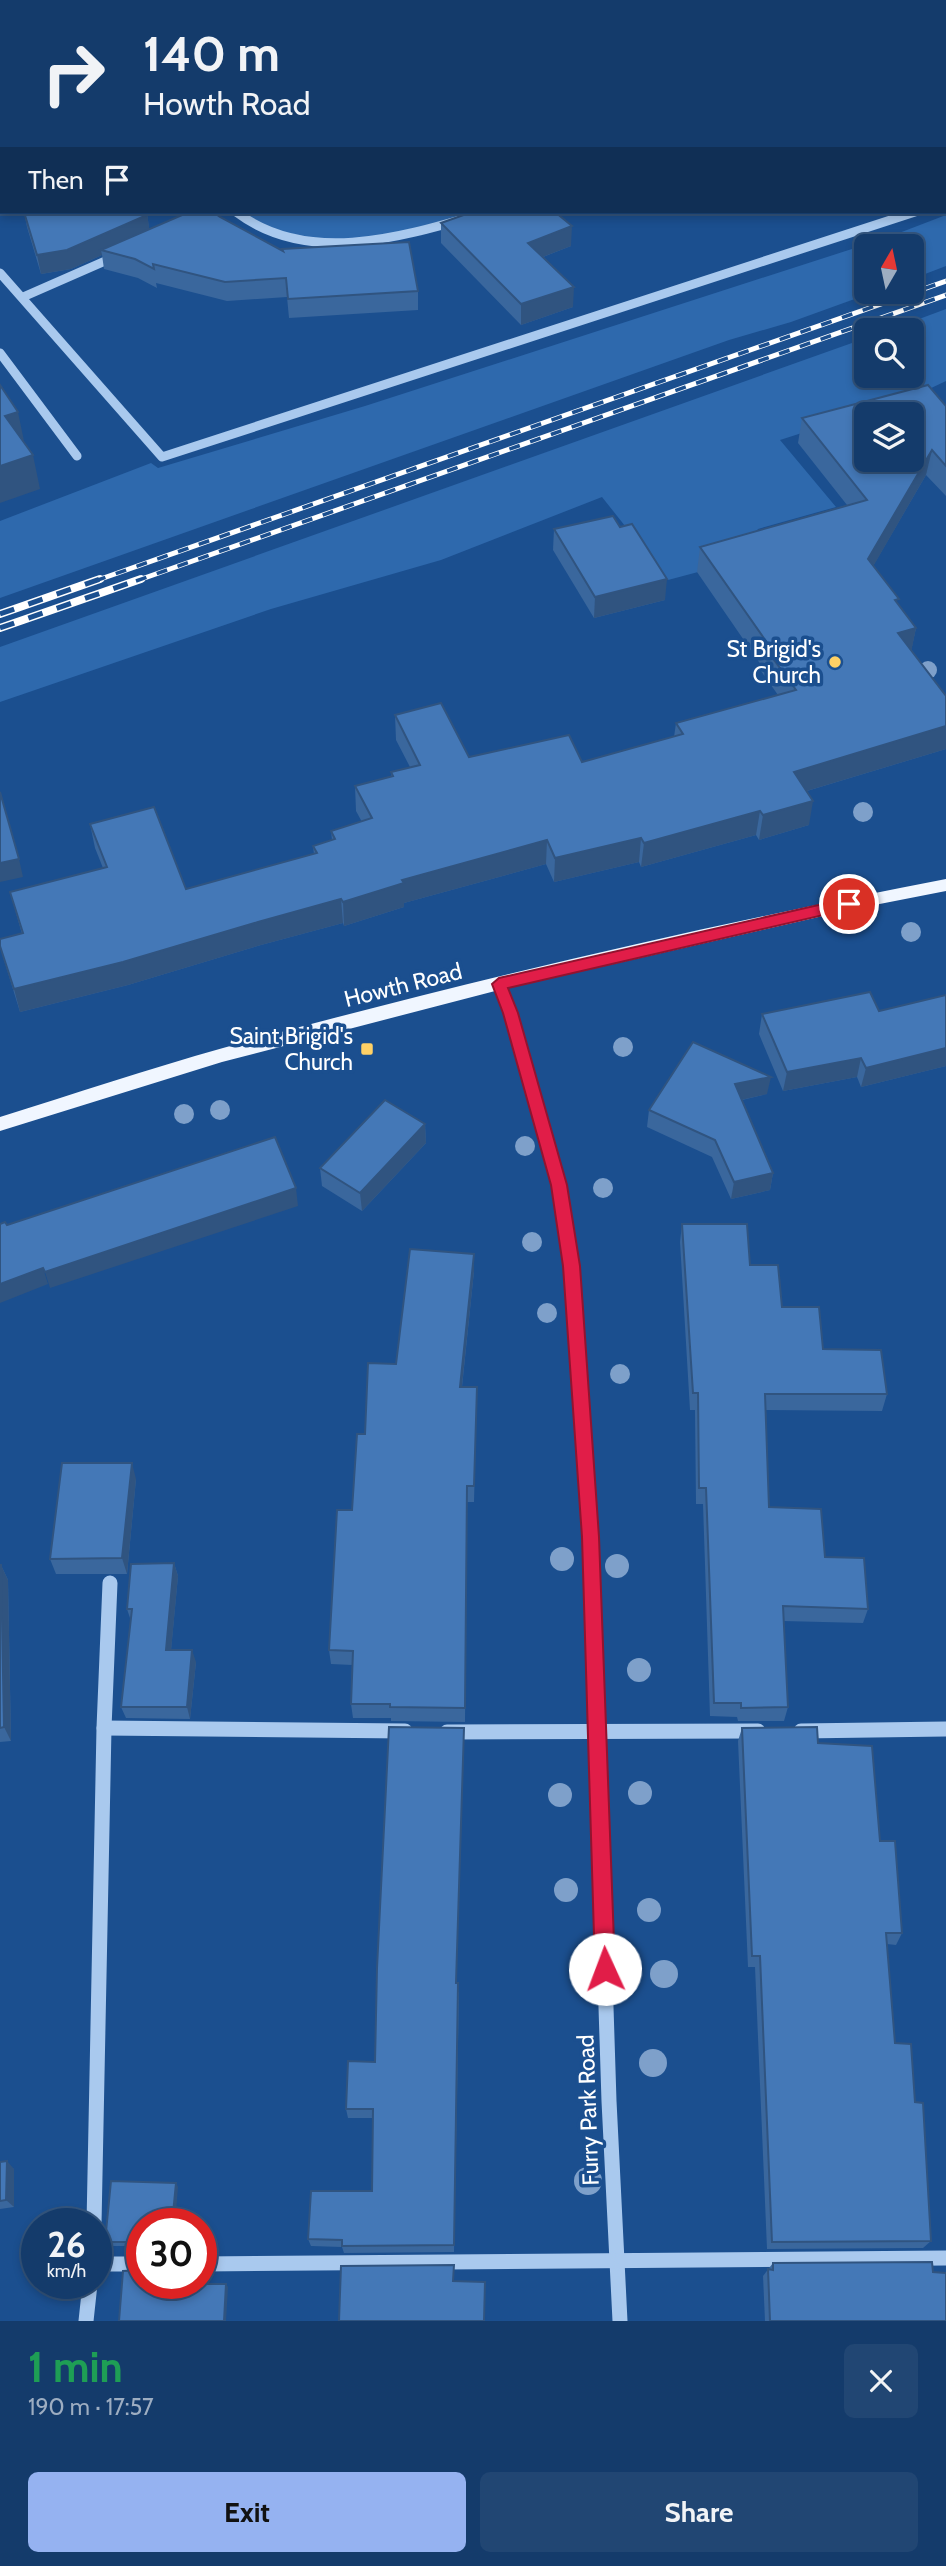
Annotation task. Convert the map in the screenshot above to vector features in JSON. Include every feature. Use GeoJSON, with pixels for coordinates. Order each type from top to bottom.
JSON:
{"type":"FeatureCollection","features":[{"type":"Feature","properties":{"kind":"main road","name":"Howth Road"},"geometry":{"type":"LineString","coordinates":[[0,1124],[222,1055],[499,984],[849,904],[946,885]]}},
{"type":"Feature","properties":{"kind":"street"},"geometry":{"type":"LineString","coordinates":[[239,214],[262,230],[302,241],[386,240],[481,214]]}},
{"type":"Feature","properties":{"kind":"street"},"geometry":{"type":"LineString","coordinates":[[0,273],[162,457],[909,214]]}},
{"type":"Feature","properties":{"kind":"street"},"geometry":{"type":"LineString","coordinates":[[23,297],[132,249]]}},
{"type":"Feature","properties":{"kind":"street"},"geometry":{"type":"LineString","coordinates":[[0,353],[77,456]]}},
{"type":"Feature","properties":{"kind":"street","name":"Furry Park Road"},"geometry":{"type":"LineString","coordinates":[[499,984],[511,1013],[566,1218],[572,1266],[590,1537],[620,2321]]}},
{"type":"Feature","properties":{"kind":"street"},"geometry":{"type":"LineString","coordinates":[[94,2208],[104,1728],[110,1583]]}},
{"type":"Feature","properties":{"kind":"street"},"geometry":{"type":"LineString","coordinates":[[104,1728],[597,1733],[946,1729]]}},
{"type":"Feature","properties":{"kind":"street"},"geometry":{"type":"LineString","coordinates":[[217,2264],[946,2258]]}},
{"type":"Feature","properties":{"kind":"street"},"geometry":{"type":"LineString","coordinates":[[86,2321],[88,2299]]}},
{"type":"Feature","properties":{"kind":"shaded area"},"geometry":{"type":"Polygon","coordinates":[[[241,214],[480,214],[386,239],[302,241],[241,214]]]}},
{"type":"Feature","properties":{"kind":"shaded area"},"geometry":{"type":"Polygon","coordinates":[[[946,215],[946,266],[924,274],[924,234],[896,234],[946,215]]]}},
{"type":"Feature","properties":{"kind":"shaded area"},"geometry":{"type":"Polygon","coordinates":[[[854,248],[854,299],[791,322],[729,340],[0,598],[0,521],[151,463],[158,468],[365,406],[854,248]]]}},
{"type":"Feature","properties":{"kind":"shaded area"},"geometry":{"type":"Polygon","coordinates":[[[946,309],[946,381],[899,402],[854,402],[854,416],[780,440],[836,507],[758,529],[746,547],[698,572],[668,580],[602,497],[441,560],[271,609],[0,702],[0,647],[854,342],[854,388],[924,388],[924,318],[922,318],[946,309]]]}},
{"type":"Feature","properties":{"kind":"building"},"geometry":{"type":"Polygon","coordinates":[[[25,214],[147,214],[67,250],[37,255],[25,214]]]}},
{"type":"Feature","properties":{"kind":"building"},"geometry":{"type":"Polygon","coordinates":[[[184,214],[216,214],[283,251],[282,249],[409,242],[418,291],[288,299],[286,278],[225,282],[153,264],[154,269],[135,259],[101,250],[184,214]]]}},
{"type":"Feature","properties":{"kind":"building"},"geometry":{"type":"Polygon","coordinates":[[[466,214],[557,214],[572,226],[528,243],[574,287],[521,304],[441,223],[466,214]]]}},
{"type":"Feature","properties":{"kind":"building"},"geometry":{"type":"Polygon","coordinates":[[[0,385],[18,412],[5,416],[33,455],[0,466],[0,385]]]}},
{"type":"Feature","properties":{"kind":"building"},"geometry":{"type":"Polygon","coordinates":[[[928,385],[946,406],[946,466],[932,450],[924,464],[924,402],[863,402],[928,385]]]}},
{"type":"Feature","properties":{"kind":"building"},"geometry":{"type":"Polygon","coordinates":[[[854,404],[854,472],[919,472],[868,559],[899,599],[895,600],[916,628],[898,633],[946,696],[946,726],[794,772],[813,801],[763,815],[760,811],[644,843],[641,838],[555,858],[547,840],[402,880],[404,883],[343,902],[341,899],[123,962],[14,989],[0,946],[0,939],[23,933],[10,892],[107,867],[90,824],[154,807],[186,889],[317,853],[313,846],[335,839],[331,831],[372,818],[355,786],[393,776],[391,772],[420,765],[395,715],[441,703],[469,757],[569,735],[582,762],[683,734],[676,723],[796,690],[764,646],[768,644],[700,547],[867,500],[802,418],[854,404]]]}},
{"type":"Feature","properties":{"kind":"building"},"geometry":{"type":"Polygon","coordinates":[[[613,516],[620,527],[632,524],[667,579],[595,597],[554,529],[613,516]]]}},
{"type":"Feature","properties":{"kind":"building"},"geometry":{"type":"Polygon","coordinates":[[[0,792],[19,859],[0,863],[0,792]]]}},
{"type":"Feature","properties":{"kind":"building"},"geometry":{"type":"Polygon","coordinates":[[[870,992],[879,1011],[946,995],[946,1048],[866,1068],[861,1058],[787,1072],[762,1014],[870,992]]]}},
{"type":"Feature","properties":{"kind":"building"},"geometry":{"type":"Polygon","coordinates":[[[693,1042],[771,1077],[735,1084],[773,1173],[734,1182],[715,1140],[649,1110],[693,1042]]]}},
{"type":"Feature","properties":{"kind":"building"},"geometry":{"type":"Polygon","coordinates":[[[385,1100],[425,1124],[360,1193],[320,1168],[385,1100]]]}},
{"type":"Feature","properties":{"kind":"building"},"geometry":{"type":"Polygon","coordinates":[[[275,1137],[296,1188],[45,1272],[43,1268],[0,1284],[0,1224],[5,1222],[7,1225],[275,1137]]]}},
{"type":"Feature","properties":{"kind":"building"},"geometry":{"type":"Polygon","coordinates":[[[682,1224],[747,1224],[750,1265],[778,1265],[782,1307],[819,1307],[823,1349],[881,1350],[887,1394],[765,1394],[769,1507],[821,1509],[825,1557],[864,1558],[868,1609],[783,1606],[788,1707],[741,1708],[741,1703],[714,1703],[706,1488],[699,1488],[698,1393],[693,1393],[682,1224]]]}},
{"type":"Feature","properties":{"kind":"building"},"geometry":{"type":"Polygon","coordinates":[[[410,1249],[474,1254],[460,1387],[477,1387],[474,1486],[467,1486],[465,1708],[351,1704],[353,1651],[329,1650],[337,1510],[352,1510],[357,1434],[365,1434],[368,1363],[396,1364],[410,1249]]]}},
{"type":"Feature","properties":{"kind":"building"},"geometry":{"type":"Polygon","coordinates":[[[62,1463],[132,1463],[122,1558],[50,1559],[62,1463]]]}},
{"type":"Feature","properties":{"kind":"building"},"geometry":{"type":"Polygon","coordinates":[[[174,1563],[166,1650],[192,1650],[187,1707],[121,1707],[132,1609],[127,1609],[131,1564],[174,1563]]]}},
{"type":"Feature","properties":{"kind":"building"},"geometry":{"type":"Polygon","coordinates":[[[0,1565],[4,1727],[0,1728],[0,1565]]]}},
{"type":"Feature","properties":{"kind":"building"},"geometry":{"type":"Polygon","coordinates":[[[389,1727],[464,1728],[456,1983],[454,2245],[342,2246],[342,2240],[308,2239],[311,2191],[372,2191],[373,2109],[346,2109],[348,2061],[375,2062],[389,1727]]]}},
{"type":"Feature","properties":{"kind":"building"},"geometry":{"type":"Polygon","coordinates":[[[817,1727],[818,1743],[872,1746],[880,1841],[895,1841],[902,1933],[886,1933],[895,2043],[911,2044],[915,2102],[923,2103],[931,2241],[772,2242],[760,1956],[752,1956],[742,1728],[817,1727]]]}},
{"type":"Feature","properties":{"kind":"building"},"geometry":{"type":"Polygon","coordinates":[[[7,2161],[6,2200],[0,2201],[0,2162],[7,2161]]]}},
{"type":"Feature","properties":{"kind":"building"},"geometry":{"type":"Polygon","coordinates":[[[111,2181],[176,2183],[174,2208],[126,2208],[126,2242],[112,2242],[112,2208],[108,2208],[111,2181]]]}},
{"type":"Feature","properties":{"kind":"building"},"geometry":{"type":"Polygon","coordinates":[[[932,2262],[933,2272],[946,2273],[946,2321],[770,2321],[768,2269],[773,2270],[773,2263],[932,2262]]]}},
{"type":"Feature","properties":{"kind":"building"},"geometry":{"type":"Polygon","coordinates":[[[454,2265],[453,2281],[485,2282],[484,2321],[339,2321],[341,2266],[454,2265]]]}},
{"type":"Feature","properties":{"kind":"building"},"geometry":{"type":"Polygon","coordinates":[[[123,2271],[126,2271],[126,2299],[217,2299],[217,2284],[226,2284],[224,2321],[119,2321],[123,2271]]]}},
{"type":"Feature","properties":{"kind":"railway"},"geometry":{"type":"LineString","coordinates":[[95,581],[946,281]]}},
{"type":"Feature","properties":{"kind":"railway"},"geometry":{"type":"LineString","coordinates":[[136,581],[946,295]]}},
{"type":"Feature","properties":{"kind":"railway"},"geometry":{"type":"LineString","coordinates":[[0,614],[100,579]]}},
{"type":"Feature","properties":{"kind":"railway"},"geometry":{"type":"LineString","coordinates":[[0,628],[141,579]]}},
{"type":"Feature","properties":{"kind":"place","name":"St Brigid's Church"},"geometry":{"type":"Point","coordinates":[835,662]}},
{"type":"Feature","properties":{"kind":"place","name":"Saint Brigid's Church"},"geometry":{"type":"Point","coordinates":[367,1049]}},
{"type":"Feature","properties":{"kind":"route"},"geometry":{"type":"LineString","coordinates":[[605,1969],[590,1537],[572,1266],[559,1185],[511,1013],[499,984],[849,904]]}}]}
